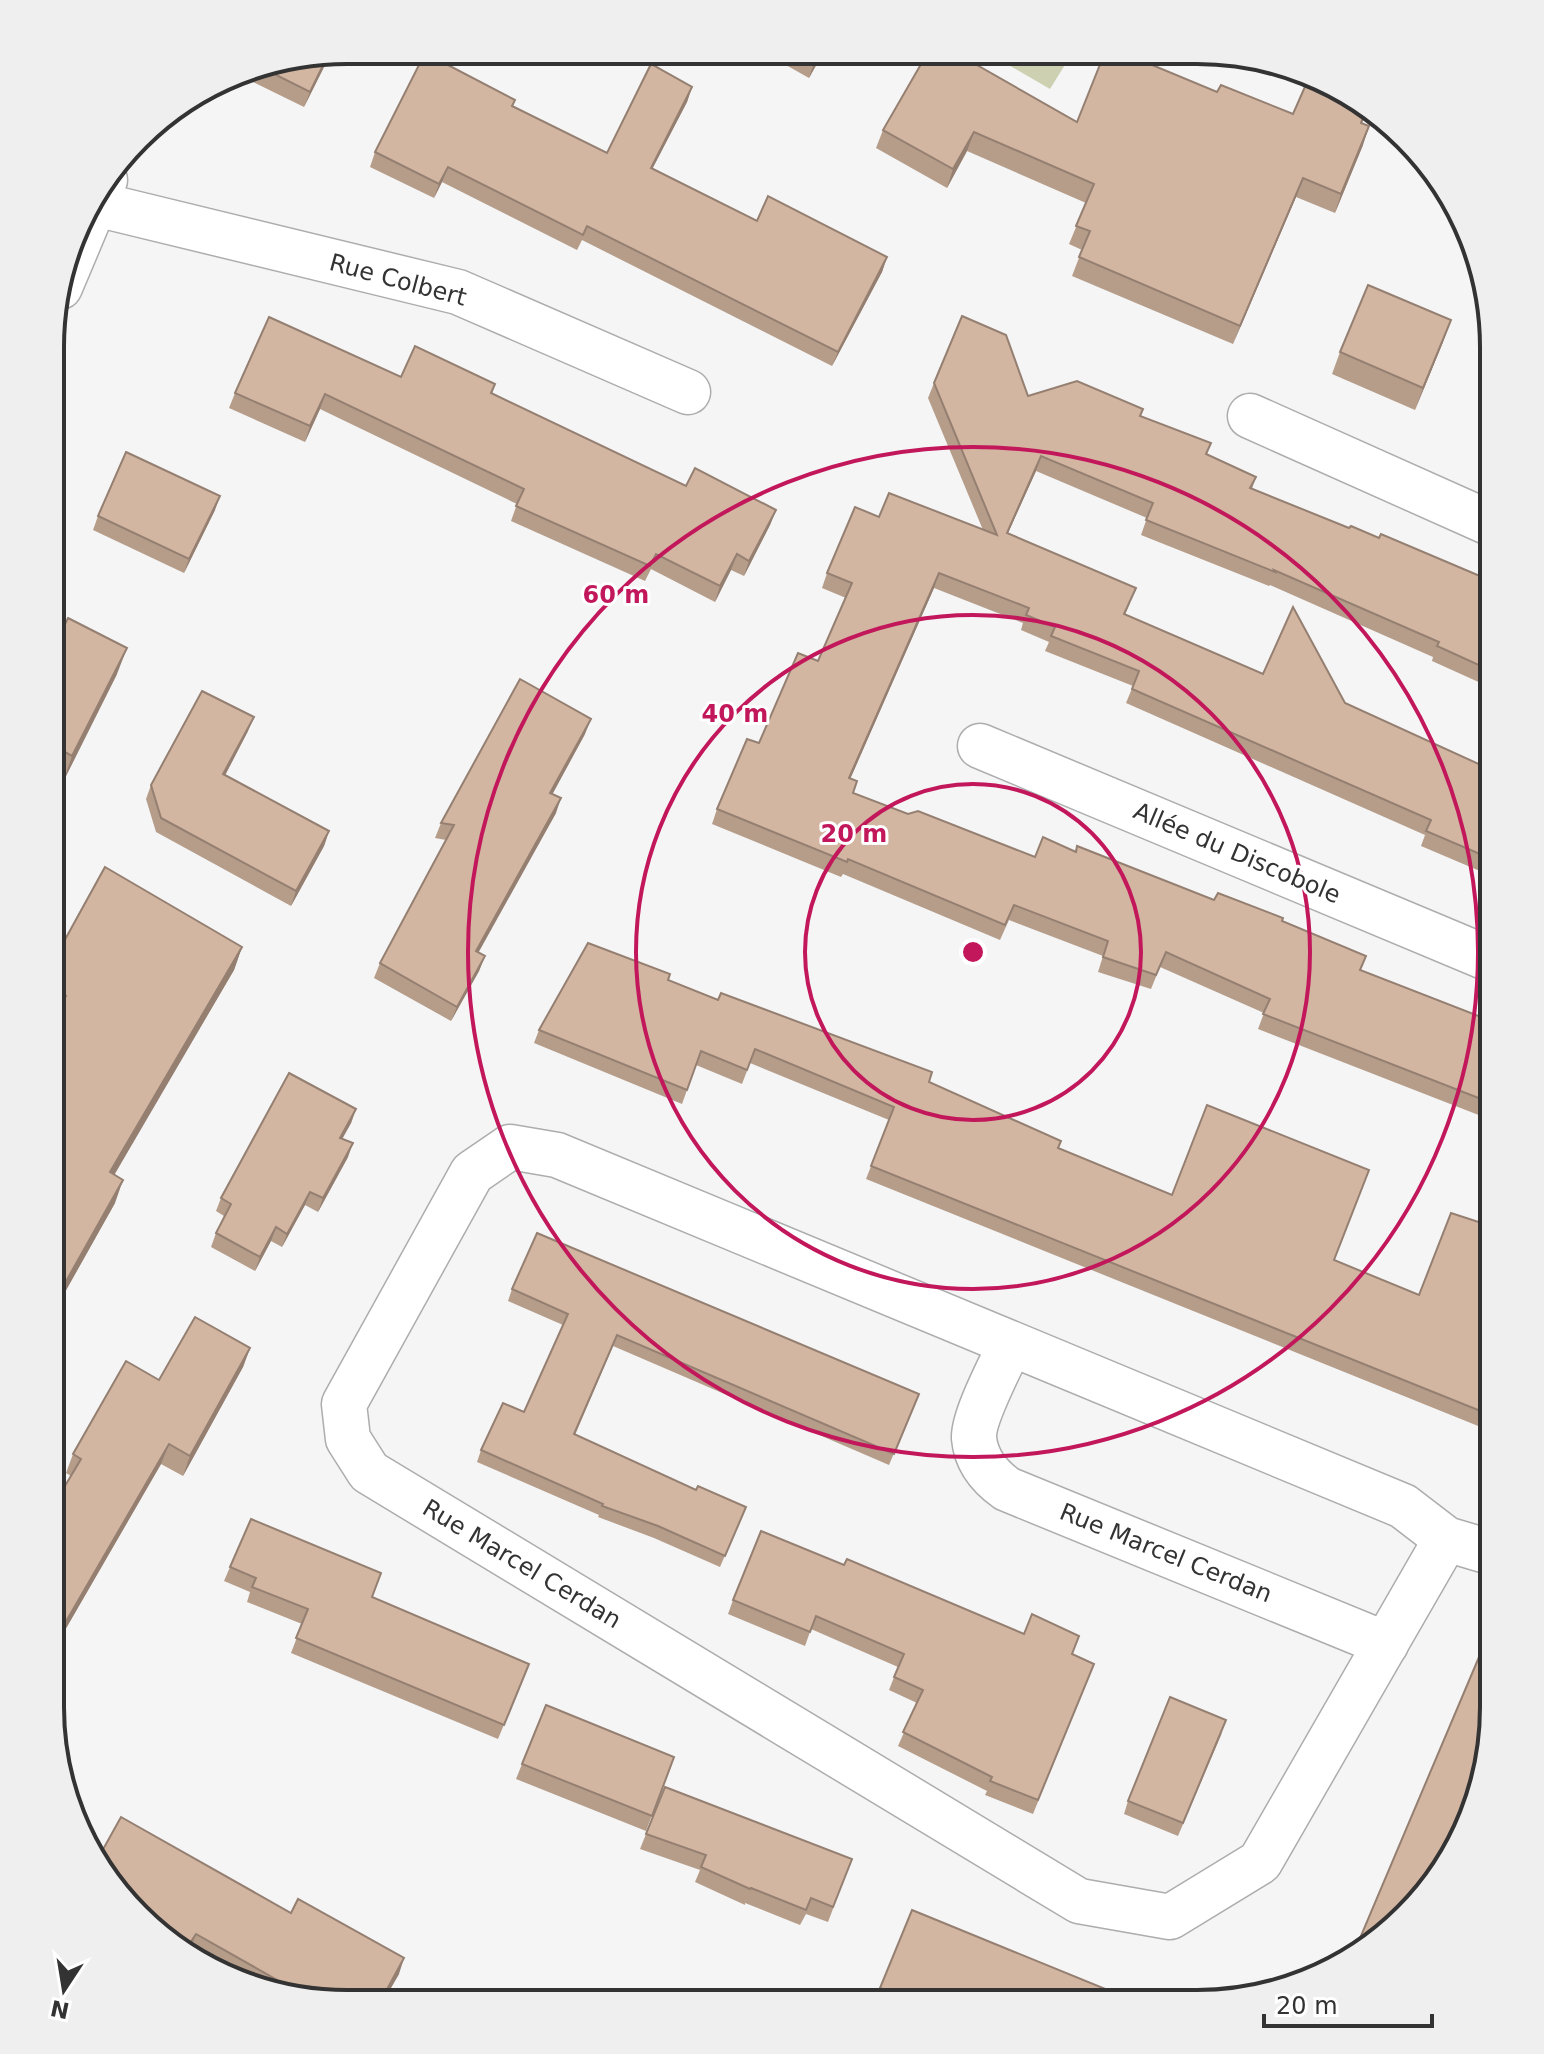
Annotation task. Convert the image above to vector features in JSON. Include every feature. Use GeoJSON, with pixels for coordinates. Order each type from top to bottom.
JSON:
{"type":"FeatureCollection","features":[{"type":"Feature","properties":{"kind":"street","name":"Rue Colbert"},"geometry":{"type":"LineString","coordinates":[[109,194],[458,292],[688,392]]}},
{"type":"Feature","properties":{"kind":"street"},"geometry":{"type":"LineString","coordinates":[[1250,416],[1480,519]]}},
{"type":"Feature","properties":{"kind":"street","name":"Allée du Discobole"},"geometry":{"type":"LineString","coordinates":[[980,746],[1480,955]]}},
{"type":"Feature","properties":{"kind":"street","name":"Rue Marcel Cerdan"},"geometry":{"type":"LineString","coordinates":[[1446,1539],[1260,1862],[1170,1917],[1079,1901],[369,1472],[348,1439],[344,1404],[472,1173],[510,1147],[557,1155],[1403,1506],[1446,1539],[1479,1549]]}},
{"type":"Feature","properties":{"kind":"street","name":"Rue Marcel Cerdan"},"geometry":{"type":"LineString","coordinates":[[1010,1345],[982,1409],[974,1436],[991,1477],[1007,1489],[1386,1644]]}},
{"type":"Feature","properties":{"kind":"green space"},"geometry":{"type":"Polygon","coordinates":[[[1007,64],[1065,64],[1050,89],[1007,64]]]}},
{"type":"Feature","properties":{"kind":"building"},"geometry":{"type":"Polygon","coordinates":[[[921,64],[976,64],[1077,122],[1100,64],[1150,64],[1217,92],[1221,85],[1293,114],[1305,86],[1354,112],[1363,118],[1361,123],[1369,126],[1341,194],[1303,178],[1240,326],[1079,257],[1090,231],[1076,226],[1094,184],[974,132],[953,169],[883,130],[921,64]]]}},
{"type":"Feature","properties":{"kind":"building"},"geometry":{"type":"Polygon","coordinates":[[[323,65],[310,92],[274,74],[323,65]]]}},
{"type":"Feature","properties":{"kind":"building"},"geometry":{"type":"Polygon","coordinates":[[[419,65],[448,65],[515,100],[512,106],[607,153],[652,65],[692,87],[651,168],[757,221],[768,196],[887,257],[838,352],[587,226],[583,235],[448,167],[439,184],[375,152],[419,65]]]}},
{"type":"Feature","properties":{"kind":"building"},"geometry":{"type":"Polygon","coordinates":[[[1368,285],[1451,320],[1423,388],[1340,352],[1368,285]]]}},
{"type":"Feature","properties":{"kind":"building"},"geometry":{"type":"Polygon","coordinates":[[[962,316],[1006,335],[1028,396],[1077,381],[1143,409],[1140,416],[1211,443],[1206,454],[1256,477],[1250,488],[1349,528],[1351,526],[1379,538],[1381,534],[1480,576],[1480,666],[1437,646],[1439,642],[1274,570],[1146,520],[1153,503],[1041,456],[1007,533],[1136,588],[1124,614],[1263,674],[1293,607],[1345,703],[1480,764],[1480,854],[1426,831],[1431,820],[1132,689],[1139,671],[1051,636],[1055,627],[1026,615],[1029,608],[939,573],[849,778],[857,781],[853,793],[908,814],[918,811],[1035,857],[1043,837],[1076,852],[1077,846],[1214,900],[1218,893],[1283,918],[1282,921],[1366,956],[1360,970],[1480,1016],[1479,1098],[1263,1014],[1270,999],[1166,952],[1156,975],[1103,957],[1108,941],[1014,905],[1005,925],[848,859],[847,862],[717,809],[747,739],[759,743],[798,653],[818,661],[852,583],[827,573],[855,507],[879,517],[889,493],[997,535],[934,383],[962,316]]]}},
{"type":"Feature","properties":{"kind":"building"},"geometry":{"type":"Polygon","coordinates":[[[269,317],[401,377],[415,346],[495,384],[491,393],[686,486],[695,468],[776,510],[749,561],[737,554],[720,586],[656,554],[650,566],[516,506],[524,489],[325,394],[310,426],[235,393],[269,317]]]}},
{"type":"Feature","properties":{"kind":"building"},"geometry":{"type":"Polygon","coordinates":[[[126,452],[220,496],[189,559],[98,516],[126,452]]]}},
{"type":"Feature","properties":{"kind":"building"},"geometry":{"type":"Polygon","coordinates":[[[68,618],[127,648],[72,756],[64,752],[64,626],[68,618]]]}},
{"type":"Feature","properties":{"kind":"building"},"geometry":{"type":"Polygon","coordinates":[[[520,679],[591,719],[550,793],[561,798],[476,951],[485,956],[457,1007],[380,963],[454,825],[441,823],[520,679]]]}},
{"type":"Feature","properties":{"kind":"building"},"geometry":{"type":"Polygon","coordinates":[[[202,691],[254,717],[223,774],[329,831],[296,891],[161,818],[151,785],[202,691]]]}},
{"type":"Feature","properties":{"kind":"building"},"geometry":{"type":"Polygon","coordinates":[[[105,867],[242,947],[110,1172],[123,1180],[64,1285],[66,996],[64,941],[105,867]]]}},
{"type":"Feature","properties":{"kind":"building"},"geometry":{"type":"Polygon","coordinates":[[[588,943],[670,974],[668,980],[718,1000],[721,993],[932,1072],[929,1082],[1061,1141],[1058,1148],[1172,1195],[1207,1105],[1369,1170],[1334,1260],[1419,1295],[1451,1213],[1479,1222],[1479,1410],[871,1166],[894,1107],[755,1049],[747,1070],[701,1051],[687,1090],[539,1030],[588,943]]]}},
{"type":"Feature","properties":{"kind":"building"},"geometry":{"type":"Polygon","coordinates":[[[289,1073],[356,1109],[340,1138],[353,1143],[323,1198],[310,1192],[287,1234],[276,1227],[260,1257],[216,1233],[231,1204],[221,1198],[289,1073]]]}},
{"type":"Feature","properties":{"kind":"building"},"geometry":{"type":"Polygon","coordinates":[[[537,1233],[919,1394],[894,1454],[617,1335],[574,1434],[696,1490],[698,1486],[746,1507],[725,1556],[658,1526],[602,1506],[481,1450],[503,1403],[524,1412],[568,1314],[512,1289],[537,1233]]]}},
{"type":"Feature","properties":{"kind":"building"},"geometry":{"type":"Polygon","coordinates":[[[195,1317],[250,1348],[190,1456],[169,1444],[64,1625],[64,1488],[81,1459],[73,1454],[126,1361],[159,1380],[195,1317]]]}},
{"type":"Feature","properties":{"kind":"building"},"geometry":{"type":"Polygon","coordinates":[[[251,1519],[381,1573],[372,1597],[529,1664],[504,1725],[296,1638],[308,1609],[252,1587],[256,1578],[230,1567],[251,1519]]]}},
{"type":"Feature","properties":{"kind":"building"},"geometry":{"type":"Polygon","coordinates":[[[761,1531],[844,1565],[847,1559],[1024,1634],[1032,1614],[1079,1636],[1072,1654],[1094,1664],[1038,1800],[990,1781],[992,1777],[903,1732],[923,1690],[894,1677],[904,1654],[816,1616],[810,1632],[733,1600],[761,1531]]]}},
{"type":"Feature","properties":{"kind":"building"},"geometry":{"type":"Polygon","coordinates":[[[1479,1657],[1478,1744],[1465,1798],[1451,1832],[1410,1894],[1384,1920],[1360,1937],[1479,1657]]]}},
{"type":"Feature","properties":{"kind":"building"},"geometry":{"type":"Polygon","coordinates":[[[1170,1697],[1226,1720],[1183,1823],[1128,1801],[1170,1697]]]}},
{"type":"Feature","properties":{"kind":"building"},"geometry":{"type":"Polygon","coordinates":[[[546,1705],[674,1757],[652,1816],[522,1764],[546,1705]]]}},
{"type":"Feature","properties":{"kind":"building"},"geometry":{"type":"Polygon","coordinates":[[[665,1787],[852,1859],[833,1907],[811,1898],[806,1910],[750,1889],[701,1867],[706,1855],[646,1834],[665,1787]]]}},
{"type":"Feature","properties":{"kind":"building"},"geometry":{"type":"Polygon","coordinates":[[[121,1817],[291,1913],[298,1899],[404,1958],[387,1990],[310,1988],[280,1982],[196,1934],[190,1942],[160,1920],[134,1894],[103,1850],[121,1817]]]}},
{"type":"Feature","properties":{"kind":"building"},"geometry":{"type":"Polygon","coordinates":[[[912,1910],[1108,1990],[885,1990],[880,1988],[912,1910]]]}}]}
